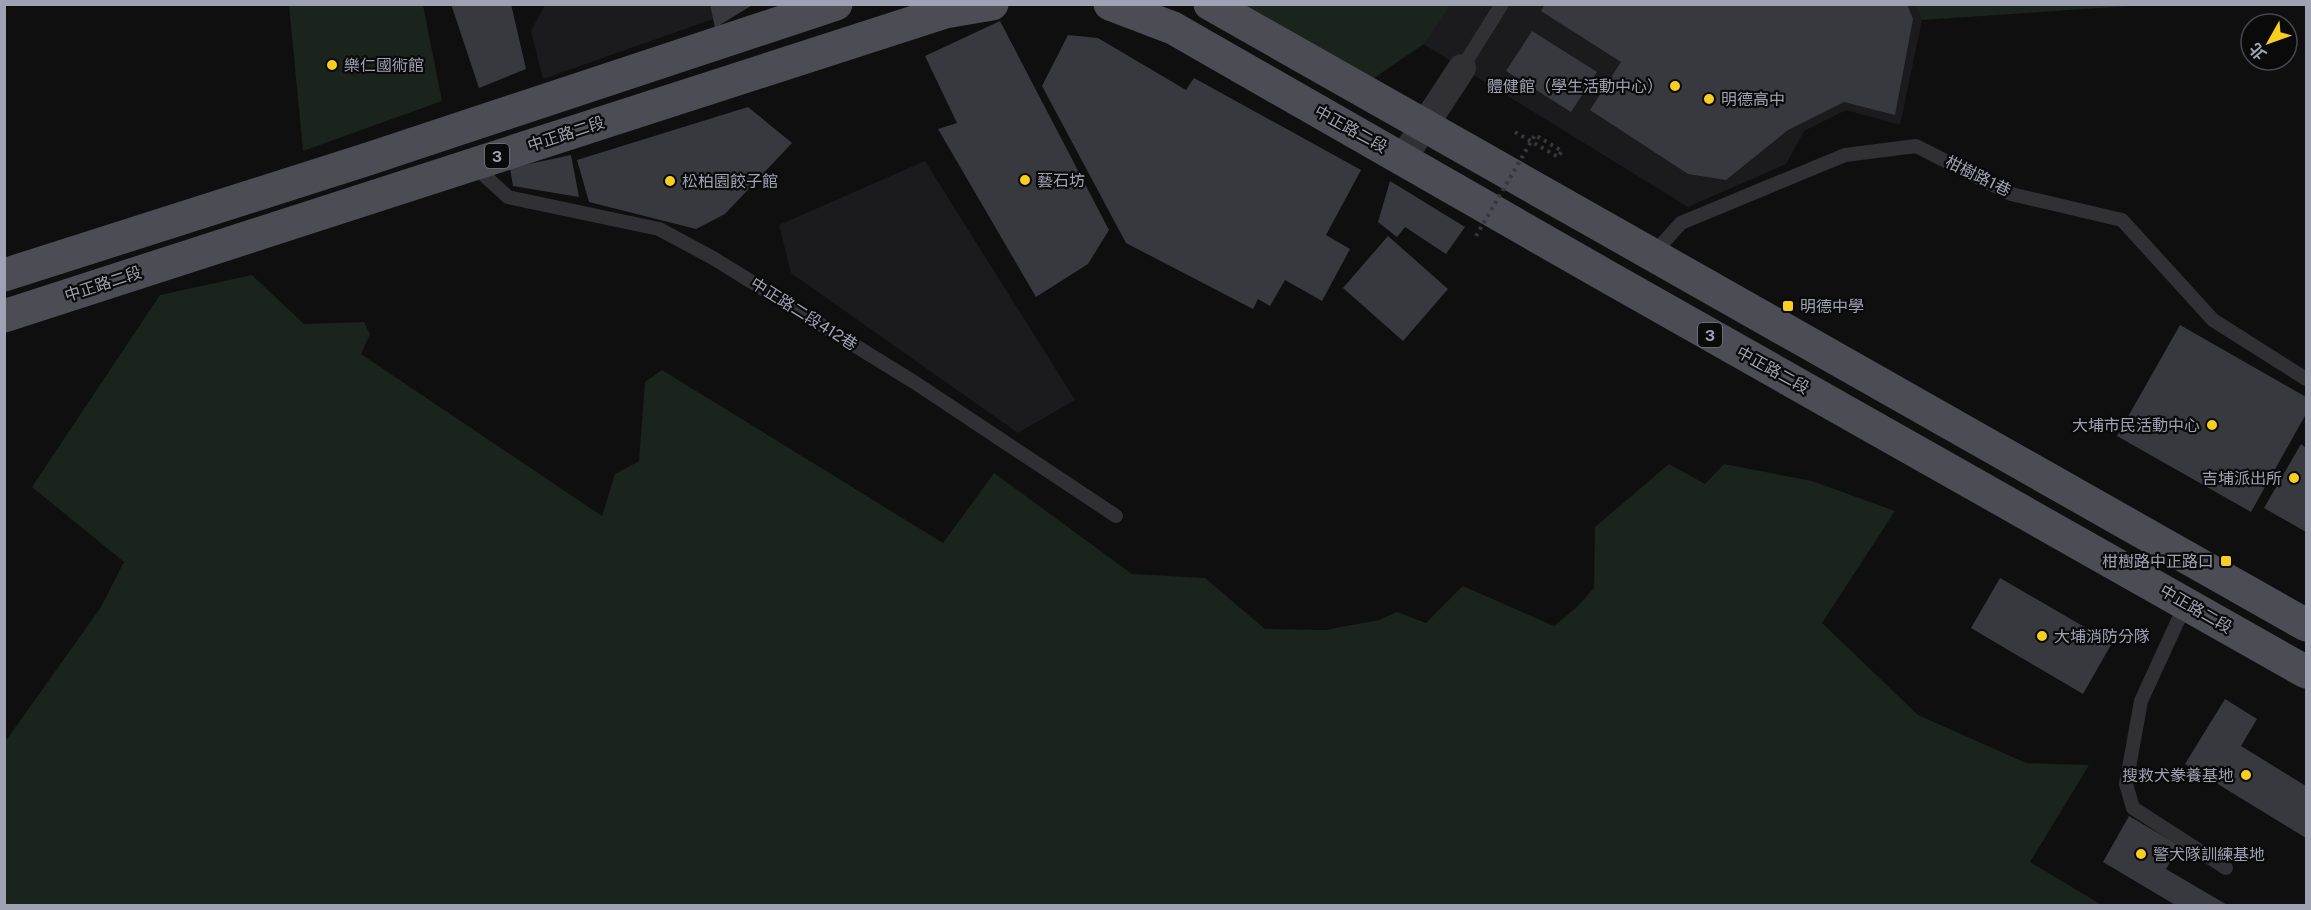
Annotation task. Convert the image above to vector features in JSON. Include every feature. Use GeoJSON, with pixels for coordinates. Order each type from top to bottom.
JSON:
{"type":"FeatureCollection","features":[{"type":"Feature","properties":{"kind":"main road","name":"3"},"geometry":{"type":"LineString","coordinates":[[4,275],[368,159],[836,4]]}},
{"type":"Feature","properties":{"kind":"main road","name":"中正路二段"},"geometry":{"type":"LineString","coordinates":[[4,316],[945,12],[992,4]]}},
{"type":"Feature","properties":{"kind":"main road","name":"中正路二段"},"geometry":{"type":"LineString","coordinates":[[1110,4],[1173,28],[1591,268],[2307,672]]}},
{"type":"Feature","properties":{"kind":"main road","name":"3"},"geometry":{"type":"LineString","coordinates":[[1210,4],[2307,626]]}},
{"type":"Feature","properties":{"kind":"main road"},"geometry":{"type":"LineString","coordinates":[[2081,544],[2102,510]]}},
{"type":"Feature","properties":{"kind":"street"},"geometry":{"type":"LineString","coordinates":[[1403,158],[1462,68]]}},
{"type":"Feature","properties":{"kind":"lane"},"geometry":{"type":"LineString","coordinates":[[1462,68],[1502,4]]}},
{"type":"Feature","properties":{"kind":"lane","name":"柑樹路1巷"},"geometry":{"type":"LineString","coordinates":[[1652,255],[1681,223],[1834,159],[1845,155],[1916,146],[2010,194],[2122,220],[2213,320],[2307,379]]}},
{"type":"Feature","properties":{"kind":"lane","name":"中正路二段412巷"},"geometry":{"type":"LineString","coordinates":[[472,164],[508,197],[659,229],[713,258],[914,382],[1116,516]]}},
{"type":"Feature","properties":{"kind":"lane"},"geometry":{"type":"LineString","coordinates":[[2186,603],[2141,701],[2126,784],[2133,808],[2226,868]]}},
{"type":"Feature","properties":{"kind":"path"},"geometry":{"type":"LineString","coordinates":[[1476,237],[1523,155],[1529,145],[1535,135],[1562,151],[1558,157],[1532,142],[1524,137],[1515,132]]}},
{"type":"Feature","properties":{"kind":"shaded area","name":"明德高中"},"geometry":{"type":"Polygon","coordinates":[[[1915,4],[1922,20],[1900,125],[1846,110],[1804,131],[1786,164],[1688,207],[1360,5],[1915,4]]]}},
{"type":"Feature","properties":{"kind":"shaded area"},"geometry":{"type":"Polygon","coordinates":[[[289,5],[423,5],[442,101],[303,151],[289,5]]]}},
{"type":"Feature","properties":{"kind":"shaded area"},"geometry":{"type":"Polygon","coordinates":[[[545,5],[753,5],[543,79],[531,31],[545,5]]]}},
{"type":"Feature","properties":{"kind":"shaded area"},"geometry":{"type":"Polygon","coordinates":[[[1243,5],[1450,5],[1424,44],[1371,80],[1243,5]]]}},
{"type":"Feature","properties":{"kind":"shaded area"},"geometry":{"type":"Polygon","coordinates":[[[1915,5],[2144,5],[1922,20],[1915,5]]]}},
{"type":"Feature","properties":{"kind":"shaded area"},"geometry":{"type":"Polygon","coordinates":[[[925,161],[1075,400],[1018,433],[791,273],[779,225],[925,161]]]}},
{"type":"Feature","properties":{"kind":"shaded area"},"geometry":{"type":"Polygon","coordinates":[[[252,275],[304,324],[364,322],[370,334],[361,354],[602,516],[615,474],[639,461],[645,382],[662,370],[943,543],[994,473],[1132,574],[1205,578],[1265,629],[1325,630],[1379,620],[1397,612],[1426,623],[1463,586],[1554,626],[1577,607],[1594,588],[1595,527],[1669,464],[1705,484],[1724,464],[1812,481],[1895,511],[1822,623],[1918,715],[2026,763],[2089,765],[2030,862],[2102,905],[5,905],[5,742],[101,607],[124,562],[32,487],[160,295],[252,275]]]}},
{"type":"Feature","properties":{"kind":"building"},"geometry":{"type":"Polygon","coordinates":[[[451,4],[511,4],[526,69],[479,88],[451,4]]]}},
{"type":"Feature","properties":{"kind":"building"},"geometry":{"type":"Polygon","coordinates":[[[710,4],[754,4],[715,28],[710,4]]]}},
{"type":"Feature","properties":{"kind":"building","name":"明德高中"},"geometry":{"type":"Polygon","coordinates":[[[1545,4],[1907,4],[1913,19],[1895,115],[1844,102],[1788,130],[1726,180],[1688,174],[1590,110],[1621,62],[1541,11],[1545,4]]]}},
{"type":"Feature","properties":{"kind":"building","name":"藝石坊"},"geometry":{"type":"Polygon","coordinates":[[[1000,21],[1109,230],[1088,264],[1036,297],[938,129],[957,123],[925,56],[1000,21]]]}},
{"type":"Feature","properties":{"kind":"building"},"geometry":{"type":"Polygon","coordinates":[[[1532,31],[1597,72],[1571,112],[1506,71],[1532,31]]]}},
{"type":"Feature","properties":{"kind":"building"},"geometry":{"type":"Polygon","coordinates":[[[1068,35],[1098,38],[1186,90],[1194,78],[1361,170],[1326,235],[1350,249],[1322,301],[1285,280],[1270,306],[1258,299],[1253,309],[1126,243],[1042,86],[1068,35]]]}},
{"type":"Feature","properties":{"kind":"building","name":"松柏園餃子館"},"geometry":{"type":"Polygon","coordinates":[[[748,107],[792,143],[725,214],[696,229],[589,202],[577,160],[748,107]]]}},
{"type":"Feature","properties":{"kind":"building"},"geometry":{"type":"Polygon","coordinates":[[[571,155],[579,197],[513,186],[510,168],[571,155]]]}},
{"type":"Feature","properties":{"kind":"building"},"geometry":{"type":"Polygon","coordinates":[[[1390,181],[1465,227],[1446,254],[1405,227],[1397,237],[1378,222],[1390,181]]]}},
{"type":"Feature","properties":{"kind":"building"},"geometry":{"type":"Polygon","coordinates":[[[1388,236],[1448,289],[1403,341],[1343,288],[1388,236]]]}},
{"type":"Feature","properties":{"kind":"building","name":"大埔市民活動中心"},"geometry":{"type":"Polygon","coordinates":[[[2180,325],[2306,397],[2306,414],[2251,512],[2117,436],[2180,325]]]}},
{"type":"Feature","properties":{"kind":"building","name":"吉埔派出所"},"geometry":{"type":"Polygon","coordinates":[[[2301,444],[2306,448],[2306,532],[2264,508],[2301,444]]]}},
{"type":"Feature","properties":{"kind":"building","name":"大埔消防分隊"},"geometry":{"type":"Polygon","coordinates":[[[2000,578],[2112,643],[2083,694],[1971,628],[2000,578]]]}},
{"type":"Feature","properties":{"kind":"building","name":"搜救犬豢養基地"},"geometry":{"type":"Polygon","coordinates":[[[2225,699],[2257,719],[2241,746],[2306,786],[2306,838],[2185,764],[2225,699]]]}},
{"type":"Feature","properties":{"kind":"building","name":"警犬隊訓練基地"},"geometry":{"type":"Polygon","coordinates":[[[2129,816],[2180,846],[2166,869],[2229,906],[2177,906],[2103,862],[2129,816]]]}},
{"type":"Feature","properties":{"kind":"place","name":"樂仁國術館"},"geometry":{"type":"Point","coordinates":[332,65]}},
{"type":"Feature","properties":{"kind":"place","name":"體健館（學生活動中心）"},"geometry":{"type":"Point","coordinates":[1675,86]}},
{"type":"Feature","properties":{"kind":"place","name":"明德高中"},"geometry":{"type":"Point","coordinates":[1709,99]}},
{"type":"Feature","properties":{"kind":"place","name":"藝石坊"},"geometry":{"type":"Point","coordinates":[1025,180]}},
{"type":"Feature","properties":{"kind":"place","name":"松柏園餃子館"},"geometry":{"type":"Point","coordinates":[670,181]}},
{"type":"Feature","properties":{"kind":"place","name":"明德中學"},"geometry":{"type":"Point","coordinates":[1788,306]}},
{"type":"Feature","properties":{"kind":"place","name":"大埔市民活動中心"},"geometry":{"type":"Point","coordinates":[2212,425]}},
{"type":"Feature","properties":{"kind":"place","name":"吉埔派出所"},"geometry":{"type":"Point","coordinates":[2294,478]}},
{"type":"Feature","properties":{"kind":"place","name":"柑樹路中正路口"},"geometry":{"type":"Point","coordinates":[2226,561]}},
{"type":"Feature","properties":{"kind":"place","name":"大埔消防分隊"},"geometry":{"type":"Point","coordinates":[2042,636]}},
{"type":"Feature","properties":{"kind":"place","name":"搜救犬豢養基地"},"geometry":{"type":"Point","coordinates":[2246,775]}},
{"type":"Feature","properties":{"kind":"place","name":"警犬隊訓練基地"},"geometry":{"type":"Point","coordinates":[2141,854]}}]}
